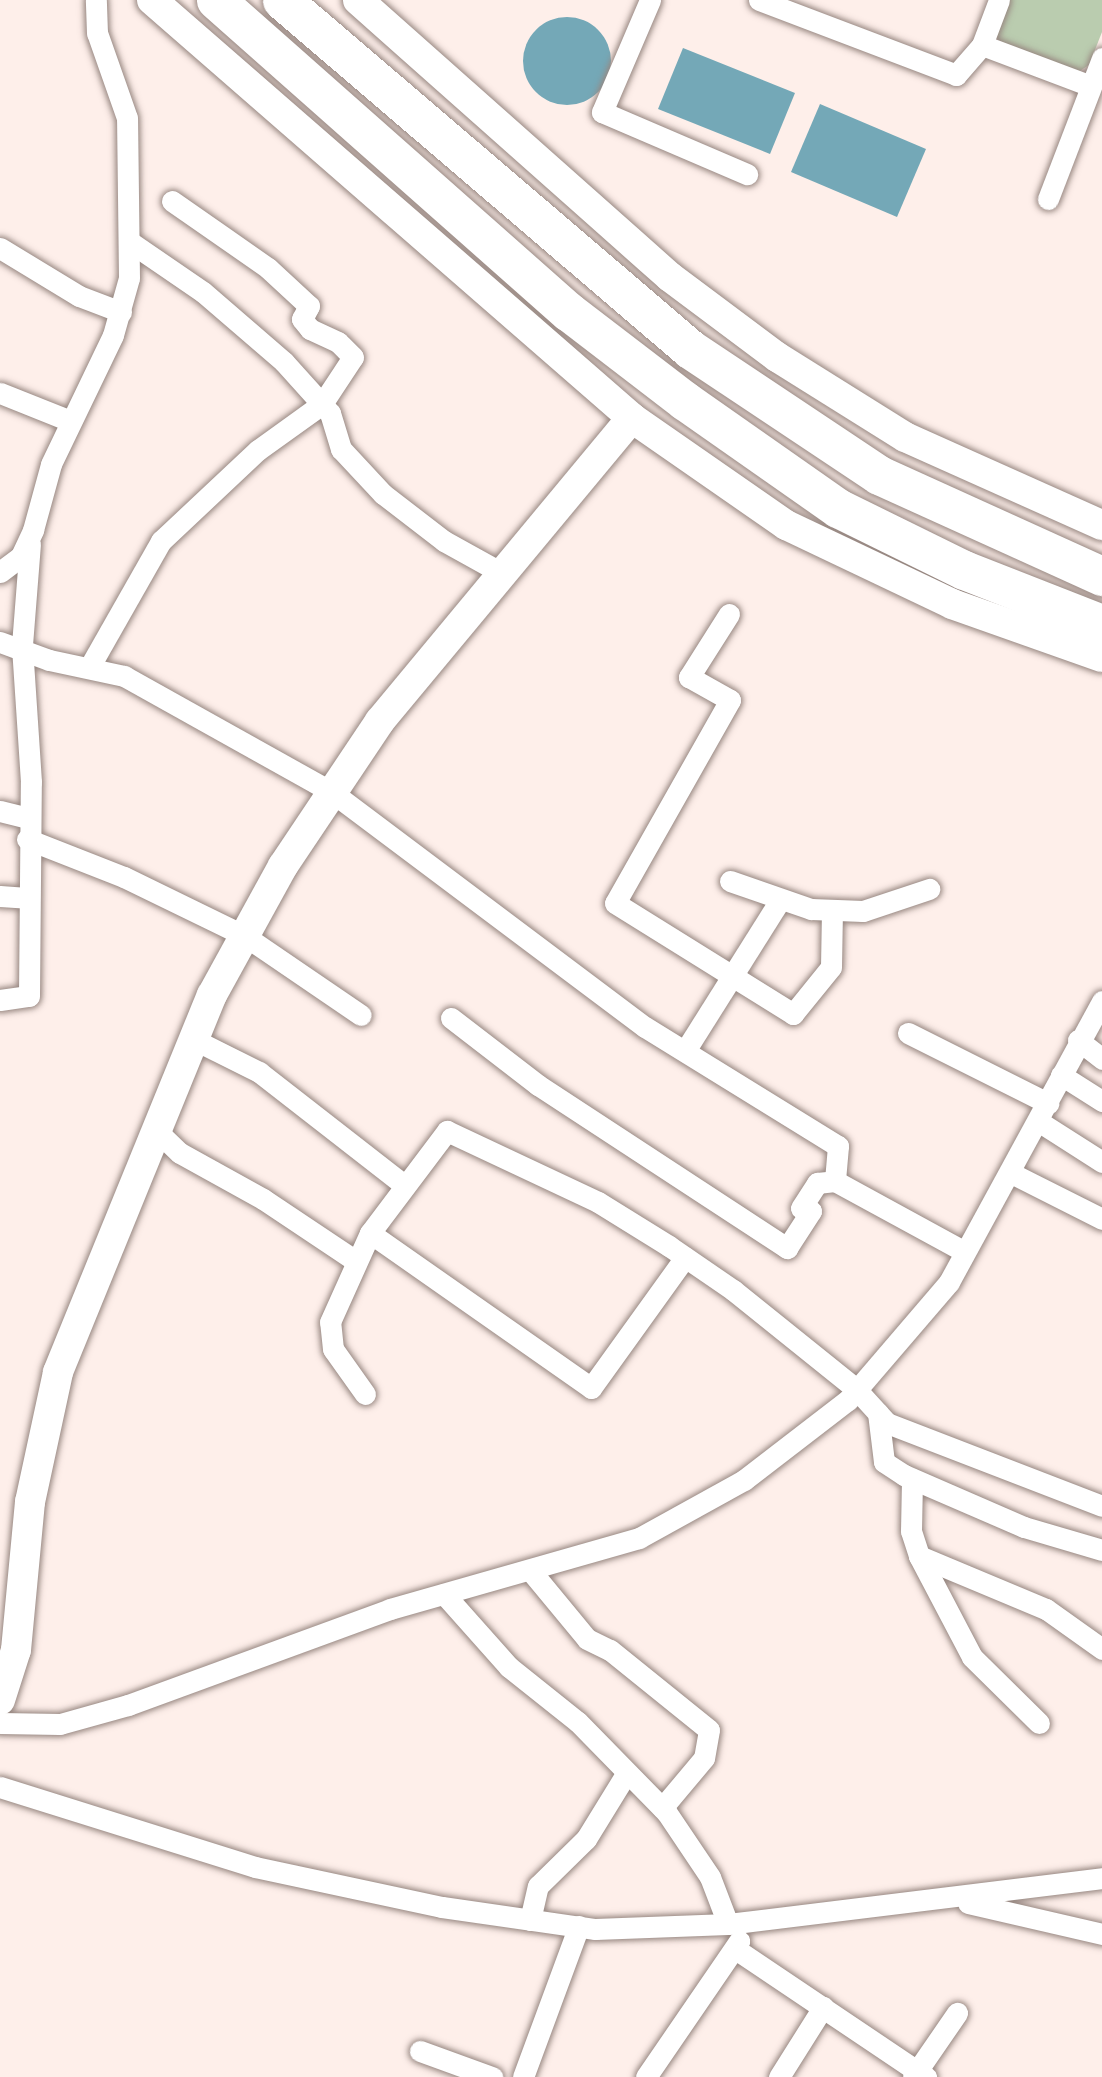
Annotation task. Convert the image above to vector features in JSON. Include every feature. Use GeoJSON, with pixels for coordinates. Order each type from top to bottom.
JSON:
{"type":"FeatureCollection","features":[{"type":"Feature","properties":{"kind":"highway"},"geometry":{"type":"LineString","coordinates":[[216,0],[569,312],[685,401],[838,508],[964,570],[1102,624]]}},
{"type":"Feature","properties":{"kind":"highway"},"geometry":{"type":"LineString","coordinates":[[282,0],[690,349],[879,475],[1102,576]]}},
{"type":"Feature","properties":{"kind":"street"},"geometry":{"type":"LineString","coordinates":[[0,1000],[29,996],[31,782],[22,651],[30,538],[68,420],[121,312],[130,242],[128,118],[97,33],[95,0]]}},
{"type":"Feature","properties":{"kind":"street"},"geometry":{"type":"LineString","coordinates":[[152,0],[632,418],[786,525],[952,604],[1102,657]]}},
{"type":"Feature","properties":{"kind":"street"},"geometry":{"type":"LineString","coordinates":[[650,0],[602,112],[747,174]]}},
{"type":"Feature","properties":{"kind":"street"},"geometry":{"type":"LineString","coordinates":[[759,0],[956,75],[982,45],[999,0]]}},
{"type":"Feature","properties":{"kind":"street"},"geometry":{"type":"LineString","coordinates":[[368,4],[670,277],[777,357],[904,437],[1102,525]]}},
{"type":"Feature","properties":{"kind":"street"},"geometry":{"type":"LineString","coordinates":[[982,45],[1091,86]]}},
{"type":"Feature","properties":{"kind":"street"},"geometry":{"type":"LineString","coordinates":[[1048,199],[1102,58]]}},
{"type":"Feature","properties":{"kind":"street"},"geometry":{"type":"LineString","coordinates":[[90,666],[160,541],[258,450],[322,404],[353,357],[338,342],[310,329],[302,319],[309,306],[268,268],[172,201]]}},
{"type":"Feature","properties":{"kind":"street"},"geometry":{"type":"LineString","coordinates":[[130,242],[228,311],[322,404],[341,449],[383,494],[444,541],[500,572]]}},
{"type":"Feature","properties":{"kind":"street"},"geometry":{"type":"LineString","coordinates":[[0,248],[79,296],[121,312]]}},
{"type":"Feature","properties":{"kind":"street"},"geometry":{"type":"LineString","coordinates":[[0,393],[68,420]]}},
{"type":"Feature","properties":{"kind":"street"},"geometry":{"type":"LineString","coordinates":[[0,1700],[16,1650],[30,1502],[58,1372],[212,995],[283,866],[380,721],[632,418]]}},
{"type":"Feature","properties":{"kind":"street"},"geometry":{"type":"LineString","coordinates":[[5,566],[30,538]]}},
{"type":"Feature","properties":{"kind":"street"},"geometry":{"type":"LineString","coordinates":[[729,614],[689,677],[730,700],[614,903],[794,1014],[831,967],[832,910]]}},
{"type":"Feature","properties":{"kind":"street"},"geometry":{"type":"LineString","coordinates":[[0,642],[124,676],[333,793],[685,1052],[838,1146],[835,1181]]}},
{"type":"Feature","properties":{"kind":"street"},"geometry":{"type":"LineString","coordinates":[[0,811],[244,936],[361,1015]]}},
{"type":"Feature","properties":{"kind":"street"},"geometry":{"type":"LineString","coordinates":[[730,881],[779,902],[832,910],[863,910],[929,889]]}},
{"type":"Feature","properties":{"kind":"street"},"geometry":{"type":"LineString","coordinates":[[0,896],[27,898]]}},
{"type":"Feature","properties":{"kind":"street"},"geometry":{"type":"LineString","coordinates":[[685,1052],[779,902]]}},
{"type":"Feature","properties":{"kind":"street"},"geometry":{"type":"LineString","coordinates":[[0,1724],[60,1724],[128,1706],[443,1594],[639,1538],[744,1480],[856,1389],[950,1282],[1102,1001]]}},
{"type":"Feature","properties":{"kind":"street"},"geometry":{"type":"LineString","coordinates":[[451,1018],[538,1085],[787,1248],[811,1211],[801,1208],[817,1183],[835,1181],[965,1252]]}},
{"type":"Feature","properties":{"kind":"street"},"geometry":{"type":"LineString","coordinates":[[908,1033],[1043,1112],[1102,1162]]}},
{"type":"Feature","properties":{"kind":"street"},"geometry":{"type":"LineString","coordinates":[[195,1040],[259,1072],[403,1184]]}},
{"type":"Feature","properties":{"kind":"street"},"geometry":{"type":"LineString","coordinates":[[1078,1040],[1102,1059]]}},
{"type":"Feature","properties":{"kind":"street"},"geometry":{"type":"LineString","coordinates":[[1061,1076],[1102,1101]]}},
{"type":"Feature","properties":{"kind":"street"},"geometry":{"type":"LineString","coordinates":[[365,1394],[333,1349],[330,1322],[370,1233],[447,1131],[598,1202],[685,1257],[856,1389],[887,1423],[1102,1506]]}},
{"type":"Feature","properties":{"kind":"street"},"geometry":{"type":"LineString","coordinates":[[158,1132],[180,1153],[263,1199],[356,1261]]}},
{"type":"Feature","properties":{"kind":"street"},"geometry":{"type":"LineString","coordinates":[[1011,1173],[1102,1219]]}},
{"type":"Feature","properties":{"kind":"street"},"geometry":{"type":"LineString","coordinates":[[370,1233],[591,1388],[685,1257]]}},
{"type":"Feature","properties":{"kind":"street"},"geometry":{"type":"LineString","coordinates":[[878,1414],[884,1462],[1024,1527],[1102,1550]]}},
{"type":"Feature","properties":{"kind":"street"},"geometry":{"type":"LineString","coordinates":[[913,1479],[910,1531],[919,1556],[972,1657],[1039,1723]]}},
{"type":"Feature","properties":{"kind":"street"},"geometry":{"type":"LineString","coordinates":[[919,1556],[1046,1609],[1102,1649]]}},
{"type":"Feature","properties":{"kind":"street"},"geometry":{"type":"LineString","coordinates":[[530,1570],[586,1639],[610,1650],[709,1730],[704,1758],[662,1808]]}},
{"type":"Feature","properties":{"kind":"street"},"geometry":{"type":"LineString","coordinates":[[443,1594],[509,1667],[578,1722],[662,1808],[735,1923],[737,1950],[646,2077]]}},
{"type":"Feature","properties":{"kind":"street"},"geometry":{"type":"LineString","coordinates":[[530,1920],[538,1886],[586,1839],[626,1774]]}},
{"type":"Feature","properties":{"kind":"street"},"geometry":{"type":"LineString","coordinates":[[0,1787],[255,1867],[579,1927],[735,1923],[1102,1878]]}},
{"type":"Feature","properties":{"kind":"street"},"geometry":{"type":"LineString","coordinates":[[941,1899],[1102,1934]]}},
{"type":"Feature","properties":{"kind":"street"},"geometry":{"type":"LineString","coordinates":[[524,2077],[579,1927]]}},
{"type":"Feature","properties":{"kind":"street"},"geometry":{"type":"LineString","coordinates":[[737,1950],[919,2075],[957,2012]]}},
{"type":"Feature","properties":{"kind":"street"},"geometry":{"type":"LineString","coordinates":[[779,2077],[823,2007]]}},
{"type":"Feature","properties":{"kind":"street"},"geometry":{"type":"LineString","coordinates":[[420,2051],[492,2077]]}},
{"type":"Feature","properties":{"kind":"green space"},"geometry":{"type":"Polygon","coordinates":[[[1009,0],[1102,0],[1102,32],[1089,65],[1075,74],[1001,44],[996,36],[1009,0]]]}},
{"type":"Feature","properties":{"kind":"water"},"geometry":{"type":"Polygon","coordinates":[[[567,17],[584,20],[598,30],[608,44],[608,78],[598,92],[584,102],[567,105],[550,102],[536,92],[526,78],[523,61],[526,44],[536,30],[550,20],[567,17]]]}},
{"type":"Feature","properties":{"kind":"water"},"geometry":{"type":"Polygon","coordinates":[[[683,48],[795,93],[770,154],[658,109],[683,48]]]}},
{"type":"Feature","properties":{"kind":"water"},"geometry":{"type":"Polygon","coordinates":[[[820,104],[926,149],[897,217],[791,172],[820,104]]]}}]}
